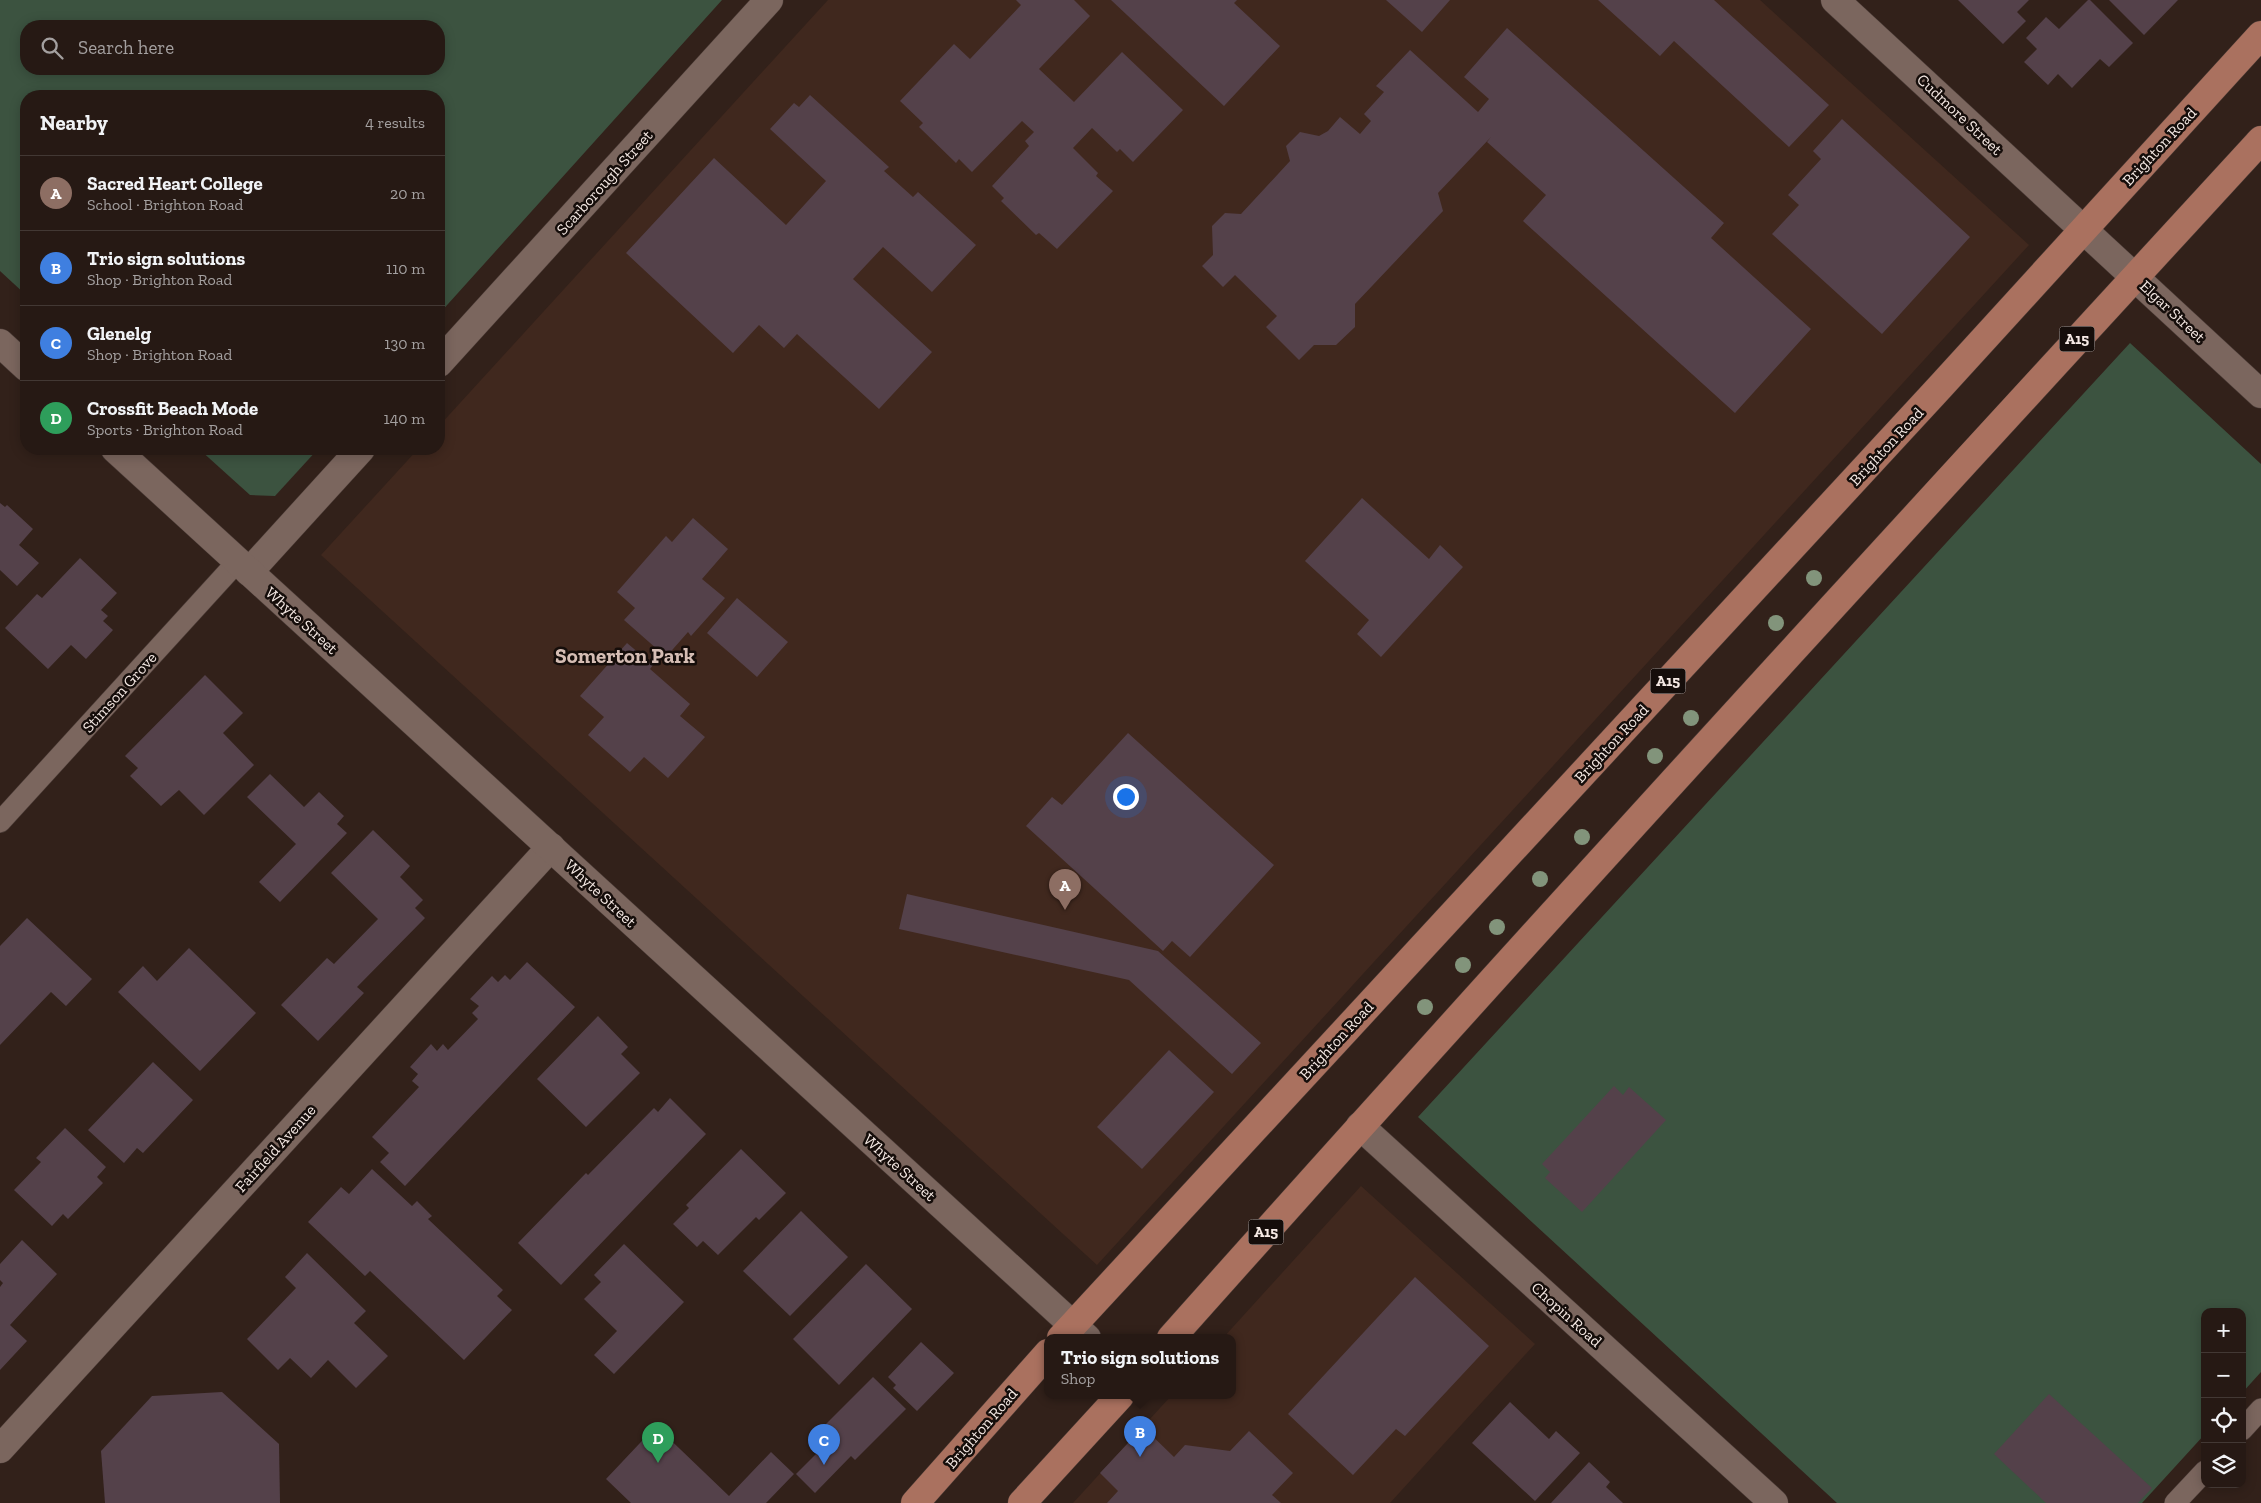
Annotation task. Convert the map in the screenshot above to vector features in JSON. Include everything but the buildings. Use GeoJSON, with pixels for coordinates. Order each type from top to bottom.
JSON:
{"type":"FeatureCollection","features":[{"type":"Feature","properties":{"kind":"main road","name":"Brighton Road"},"geometry":{"type":"LineString","coordinates":[[1074,1334],[2261,35]]}},
{"type":"Feature","properties":{"kind":"main road","name":"A15"},"geometry":{"type":"LineString","coordinates":[[1175,1334],[1360,1126],[2261,140]]}},
{"type":"Feature","properties":{"kind":"main road","name":"Brighton Road"},"geometry":{"type":"LineString","coordinates":[[915,1503],[1044,1358]]}},
{"type":"Feature","properties":{"kind":"main road"},"geometry":{"type":"LineString","coordinates":[[1022,1503],[1117,1399]]}},
{"type":"Feature","properties":{"kind":"street","name":"Scarborough Street"},"geometry":{"type":"LineString","coordinates":[[445,356],[769,0]]}},
{"type":"Feature","properties":{"kind":"street","name":"Cudmore Street"},"geometry":{"type":"LineString","coordinates":[[1835,0],[2084,228]]}},
{"type":"Feature","properties":{"kind":"street","name":"Elgar Street"},"geometry":{"type":"LineString","coordinates":[[2084,228],[2261,394]]}},
{"type":"Feature","properties":{"kind":"street"},"geometry":{"type":"LineString","coordinates":[[0,343],[20,361]]}},
{"type":"Feature","properties":{"kind":"street","name":"Whyte Street"},"geometry":{"type":"LineString","coordinates":[[122,455],[551,847],[1074,1334]]}},
{"type":"Feature","properties":{"kind":"street"},"geometry":{"type":"LineString","coordinates":[[244,567],[355,455]]}},
{"type":"Feature","properties":{"kind":"street","name":"Fairfield Avenue"},"geometry":{"type":"LineString","coordinates":[[0,1449],[551,847]]}},
{"type":"Feature","properties":{"kind":"street","name":"Chopin Road"},"geometry":{"type":"LineString","coordinates":[[1360,1126],[1774,1503]]}},
{"type":"Feature","properties":{"kind":"lane","name":"Stimson Grove"},"geometry":{"type":"LineString","coordinates":[[0,822],[244,567]]}},
{"type":"Feature","properties":{"kind":"lane"},"geometry":{"type":"LineString","coordinates":[[2246,1426],[2261,1409]]}},
{"type":"Feature","properties":{"kind":"lane"},"geometry":{"type":"LineString","coordinates":[[2175,1503],[2201,1475]]}},
{"type":"Feature","properties":{"kind":"shaded area"},"geometry":{"type":"Polygon","coordinates":[[[828,0],[1760,0],[2029,245],[1097,1265],[321,555],[413,455],[445,455],[445,419],[828,0]]]}},
{"type":"Feature","properties":{"kind":"shaded area"},"geometry":{"type":"Polygon","coordinates":[[[1361,1186],[1535,1344],[1390,1503],[1073,1503],[1168,1399],[1236,1399],[1236,1334],[1227,1334],[1361,1186]]]}},
{"type":"Feature","properties":{"kind":"green space"},"geometry":{"type":"Polygon","coordinates":[[[0,0],[722,0],[445,307],[445,90],[20,90],[20,289],[0,271],[0,0]]]}},
{"type":"Feature","properties":{"kind":"green space"},"geometry":{"type":"Polygon","coordinates":[[[2130,343],[2261,464],[2261,1372],[2246,1389],[2246,1308],[2201,1308],[2201,1438],[2142,1503],[1837,1503],[1418,1117],[2130,343]]]}},
{"type":"Feature","properties":{"kind":"green space"},"geometry":{"type":"Polygon","coordinates":[[[206,455],[313,455],[275,496],[250,495],[206,455]]]}},
{"type":"Feature","properties":{"kind":"place","name":"Sacred Heart College"},"geometry":{"type":"Point","coordinates":[1065,910]}},
{"type":"Feature","properties":{"kind":"place","name":"Trio sign solutions"},"geometry":{"type":"Point","coordinates":[1140,1457]}},
{"type":"Feature","properties":{"kind":"place","name":"Crossfit Beach Mode"},"geometry":{"type":"Point","coordinates":[658,1463]}},
{"type":"Feature","properties":{"kind":"place","name":"Glenelg"},"geometry":{"type":"Point","coordinates":[824,1465]}},
{"type":"Feature","properties":{"kind":"district","name":"Somerton Park"},"geometry":{"type":"Point","coordinates":[625,656]}}]}
